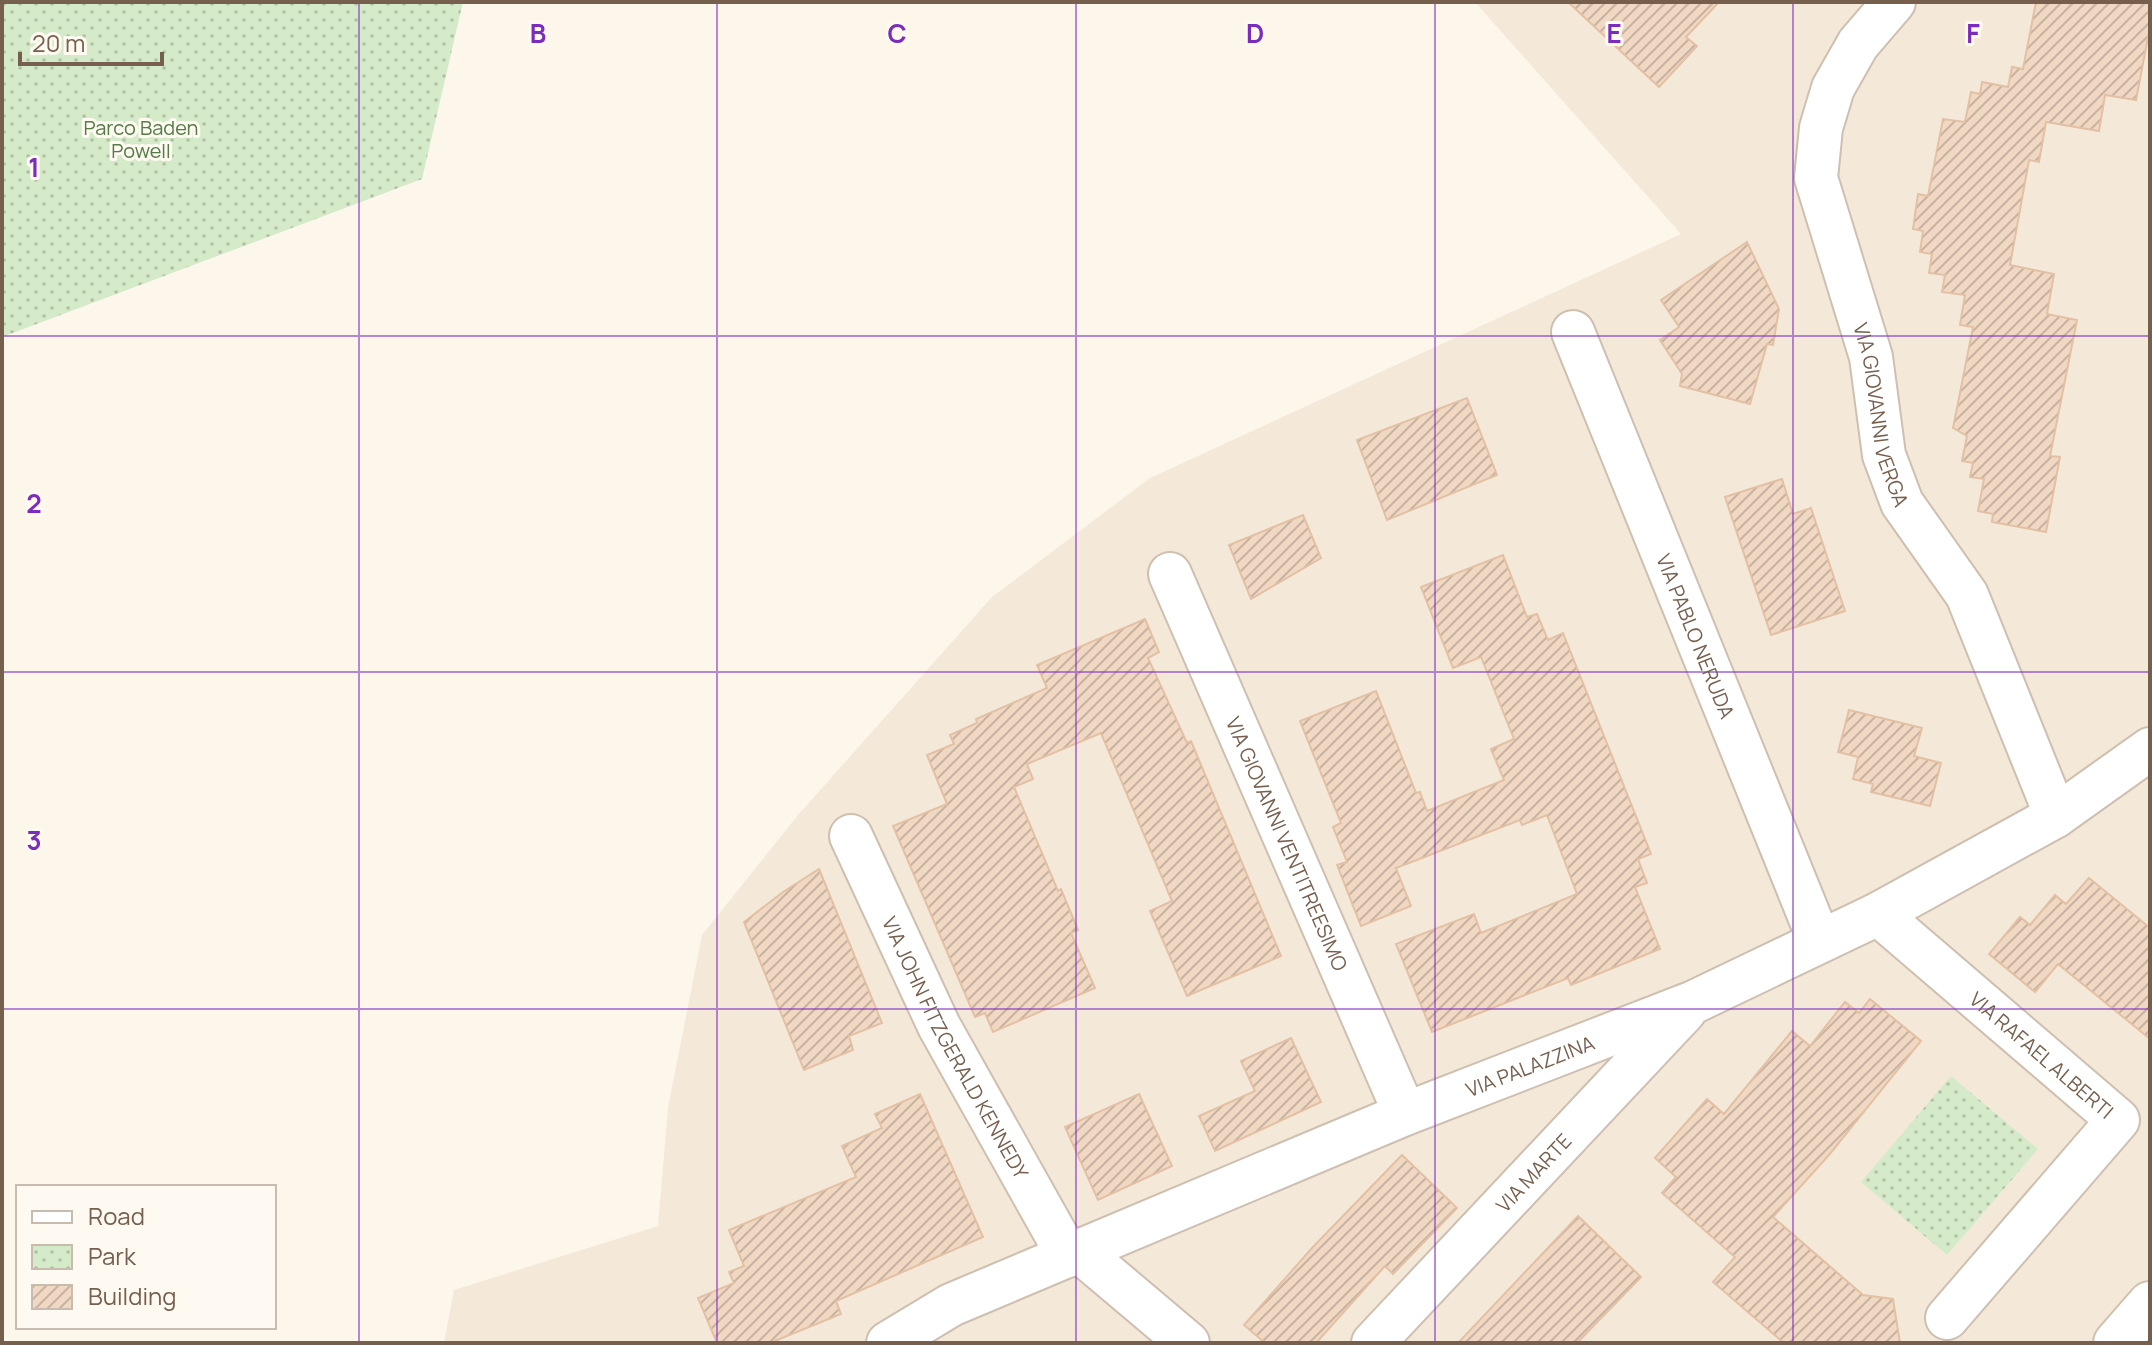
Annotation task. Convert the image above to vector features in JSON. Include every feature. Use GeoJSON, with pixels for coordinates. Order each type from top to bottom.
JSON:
{"type":"FeatureCollection","features":[{"type":"Feature","properties":{"kind":"main road"},"geometry":{"type":"LineString","coordinates":[[2116,1343],[2150,1304]]}},
{"type":"Feature","properties":{"kind":"street","name":"VIA GIOVANNI VERGA"},"geometry":{"type":"LineString","coordinates":[[1894,2],[1858,44],[1833,88],[1821,128],[1816,178],[1871,357],[1884,455],[1902,503],[1967,595],[2056,816]]}},
{"type":"Feature","properties":{"kind":"street","name":"VIA PABLO NERUDA"},"geometry":{"type":"LineString","coordinates":[[1573,332],[1819,940]]}},
{"type":"Feature","properties":{"kind":"street","name":"VIA GIOVANNI VENTITREESIMO"},"geometry":{"type":"LineString","coordinates":[[1170,574],[1405,1114]]}},
{"type":"Feature","properties":{"kind":"street","name":"VIA PALAZZINA"},"geometry":{"type":"LineString","coordinates":[[888,1343],[951,1305],[1405,1114],[1694,1002],[1878,914],[2056,816],[2150,749]]}},
{"type":"Feature","properties":{"kind":"street","name":"VIA JOHN FITZGERALD KENNEDY"},"geometry":{"type":"LineString","coordinates":[[851,836],[939,1026],[1074,1253]]}},
{"type":"Feature","properties":{"kind":"street","name":"VIA RAFAEL ALBERTI"},"geometry":{"type":"LineString","coordinates":[[1878,914],[2118,1120],[1947,1318]]}},
{"type":"Feature","properties":{"kind":"street","name":"VIA MARTE"},"geometry":{"type":"LineString","coordinates":[[1373,1343],[1694,1002]]}},
{"type":"Feature","properties":{"kind":"street"},"geometry":{"type":"LineString","coordinates":[[1074,1253],[1188,1343]]}},
{"type":"Feature","properties":{"kind":"shaded area"},"geometry":{"type":"Polygon","coordinates":[[[1475,2],[2150,2],[2150,1343],[444,1343],[454,1290],[658,1226],[668,1108],[702,935],[798,815],[992,597],[1150,478],[1681,234],[1475,2]]]}},
{"type":"Feature","properties":{"kind":"green space","name":"Parco Baden Powell"},"geometry":{"type":"Polygon","coordinates":[[[2,2],[463,2],[422,179],[2,337],[2,2]]]}},
{"type":"Feature","properties":{"kind":"green space"},"geometry":{"type":"Polygon","coordinates":[[[1951,1076],[2038,1149],[1947,1255],[1861,1182],[1951,1076]]]}},
{"type":"Feature","properties":{"kind":"building"},"geometry":{"type":"Polygon","coordinates":[[[1568,2],[1719,2],[1686,37],[1697,46],[1659,87],[1568,2]]]}},
{"type":"Feature","properties":{"kind":"building"},"geometry":{"type":"Polygon","coordinates":[[[2036,2],[2150,2],[2150,27],[2136,100],[2105,95],[2099,131],[2046,122],[2039,162],[2029,160],[2010,265],[2054,274],[2047,314],[2077,320],[2050,456],[2060,457],[2046,532],[1992,522],[1993,514],[1978,511],[1984,479],[1970,477],[1973,463],[1962,461],[1967,436],[1953,428],[1973,327],[1960,325],[1965,295],[1942,292],[1945,275],[1929,273],[1932,254],[1920,252],[1923,231],[1913,229],[1918,194],[1928,196],[1943,119],[1965,122],[1971,92],[1980,94],[1982,82],[2008,87],[2012,67],[2023,69],[2036,2]]]}},
{"type":"Feature","properties":{"kind":"building"},"geometry":{"type":"Polygon","coordinates":[[[1747,242],[1779,309],[1773,345],[1767,344],[1750,404],[1680,386],[1682,374],[1660,340],[1679,327],[1661,300],[1747,242]]]}},
{"type":"Feature","properties":{"kind":"building"},"geometry":{"type":"Polygon","coordinates":[[[1467,398],[1497,475],[1387,520],[1357,440],[1467,398]]]}},
{"type":"Feature","properties":{"kind":"building"},"geometry":{"type":"Polygon","coordinates":[[[1782,479],[1793,514],[1811,508],[1845,611],[1771,635],[1725,497],[1782,479]]]}},
{"type":"Feature","properties":{"kind":"building"},"geometry":{"type":"Polygon","coordinates":[[[1303,515],[1321,558],[1251,599],[1229,545],[1303,515]]]}},
{"type":"Feature","properties":{"kind":"building"},"geometry":{"type":"Polygon","coordinates":[[[1503,555],[1527,617],[1537,614],[1548,640],[1563,633],[1651,854],[1638,859],[1647,883],[1635,887],[1660,949],[1571,985],[1568,978],[1432,1032],[1396,944],[1474,914],[1481,933],[1577,894],[1547,815],[1522,825],[1520,820],[1396,868],[1411,906],[1361,926],[1337,865],[1347,862],[1333,827],[1341,823],[1300,721],[1376,691],[1416,793],[1420,792],[1427,811],[1504,780],[1491,749],[1514,739],[1481,657],[1453,668],[1421,587],[1503,555]]]}},
{"type":"Feature","properties":{"kind":"building"},"geometry":{"type":"Polygon","coordinates":[[[1145,619],[1159,652],[1148,658],[1187,743],[1191,741],[1281,956],[1187,996],[1150,911],[1172,901],[1101,733],[1027,764],[1033,779],[1014,787],[1078,930],[1071,933],[1095,988],[993,1032],[985,1013],[975,1017],[893,826],[947,804],[927,755],[954,744],[950,735],[977,723],[976,719],[1047,688],[1037,665],[1145,619]]]}},
{"type":"Feature","properties":{"kind":"building"},"geometry":{"type":"Polygon","coordinates":[[[1849,710],[1922,728],[1914,756],[1941,763],[1930,806],[1871,792],[1873,784],[1853,779],[1858,757],[1838,752],[1849,710]]]}},
{"type":"Feature","properties":{"kind":"building"},"geometry":{"type":"Polygon","coordinates":[[[819,869],[882,1023],[849,1036],[853,1050],[804,1070],[744,922],[819,869]]]}},
{"type":"Feature","properties":{"kind":"building"},"geometry":{"type":"Polygon","coordinates":[[[2089,878],[2150,928],[2150,1039],[2058,964],[2035,992],[1989,954],[2020,917],[2030,925],[2055,895],[2066,904],[2089,878]]]}},
{"type":"Feature","properties":{"kind":"building"},"geometry":{"type":"Polygon","coordinates":[[[1870,999],[1921,1041],[1829,1155],[1773,1217],[1863,1295],[1893,1299],[1900,1343],[1784,1343],[1713,1282],[1735,1257],[1662,1193],[1676,1177],[1655,1158],[1707,1099],[1724,1114],[1792,1031],[1810,1046],[1845,1002],[1859,1013],[1870,999]]]}},
{"type":"Feature","properties":{"kind":"building"},"geometry":{"type":"Polygon","coordinates":[[[1291,1038],[1321,1102],[1215,1151],[1199,1116],[1255,1091],[1241,1061],[1291,1038]]]}},
{"type":"Feature","properties":{"kind":"building"},"geometry":{"type":"Polygon","coordinates":[[[920,1094],[983,1237],[836,1301],[841,1314],[770,1343],[717,1343],[698,1298],[734,1283],[729,1272],[744,1266],[729,1230],[856,1177],[842,1146],[882,1128],[875,1114],[920,1094]]]}},
{"type":"Feature","properties":{"kind":"building"},"geometry":{"type":"Polygon","coordinates":[[[1139,1094],[1172,1166],[1098,1200],[1065,1127],[1139,1094]]]}},
{"type":"Feature","properties":{"kind":"building"},"geometry":{"type":"Polygon","coordinates":[[[1402,1155],[1457,1208],[1393,1274],[1385,1266],[1316,1343],[1265,1343],[1244,1325],[1312,1248],[1402,1155]]]}},
{"type":"Feature","properties":{"kind":"building"},"geometry":{"type":"Polygon","coordinates":[[[1578,1216],[1641,1277],[1577,1343],[1458,1343],[1578,1216]]]}}]}
